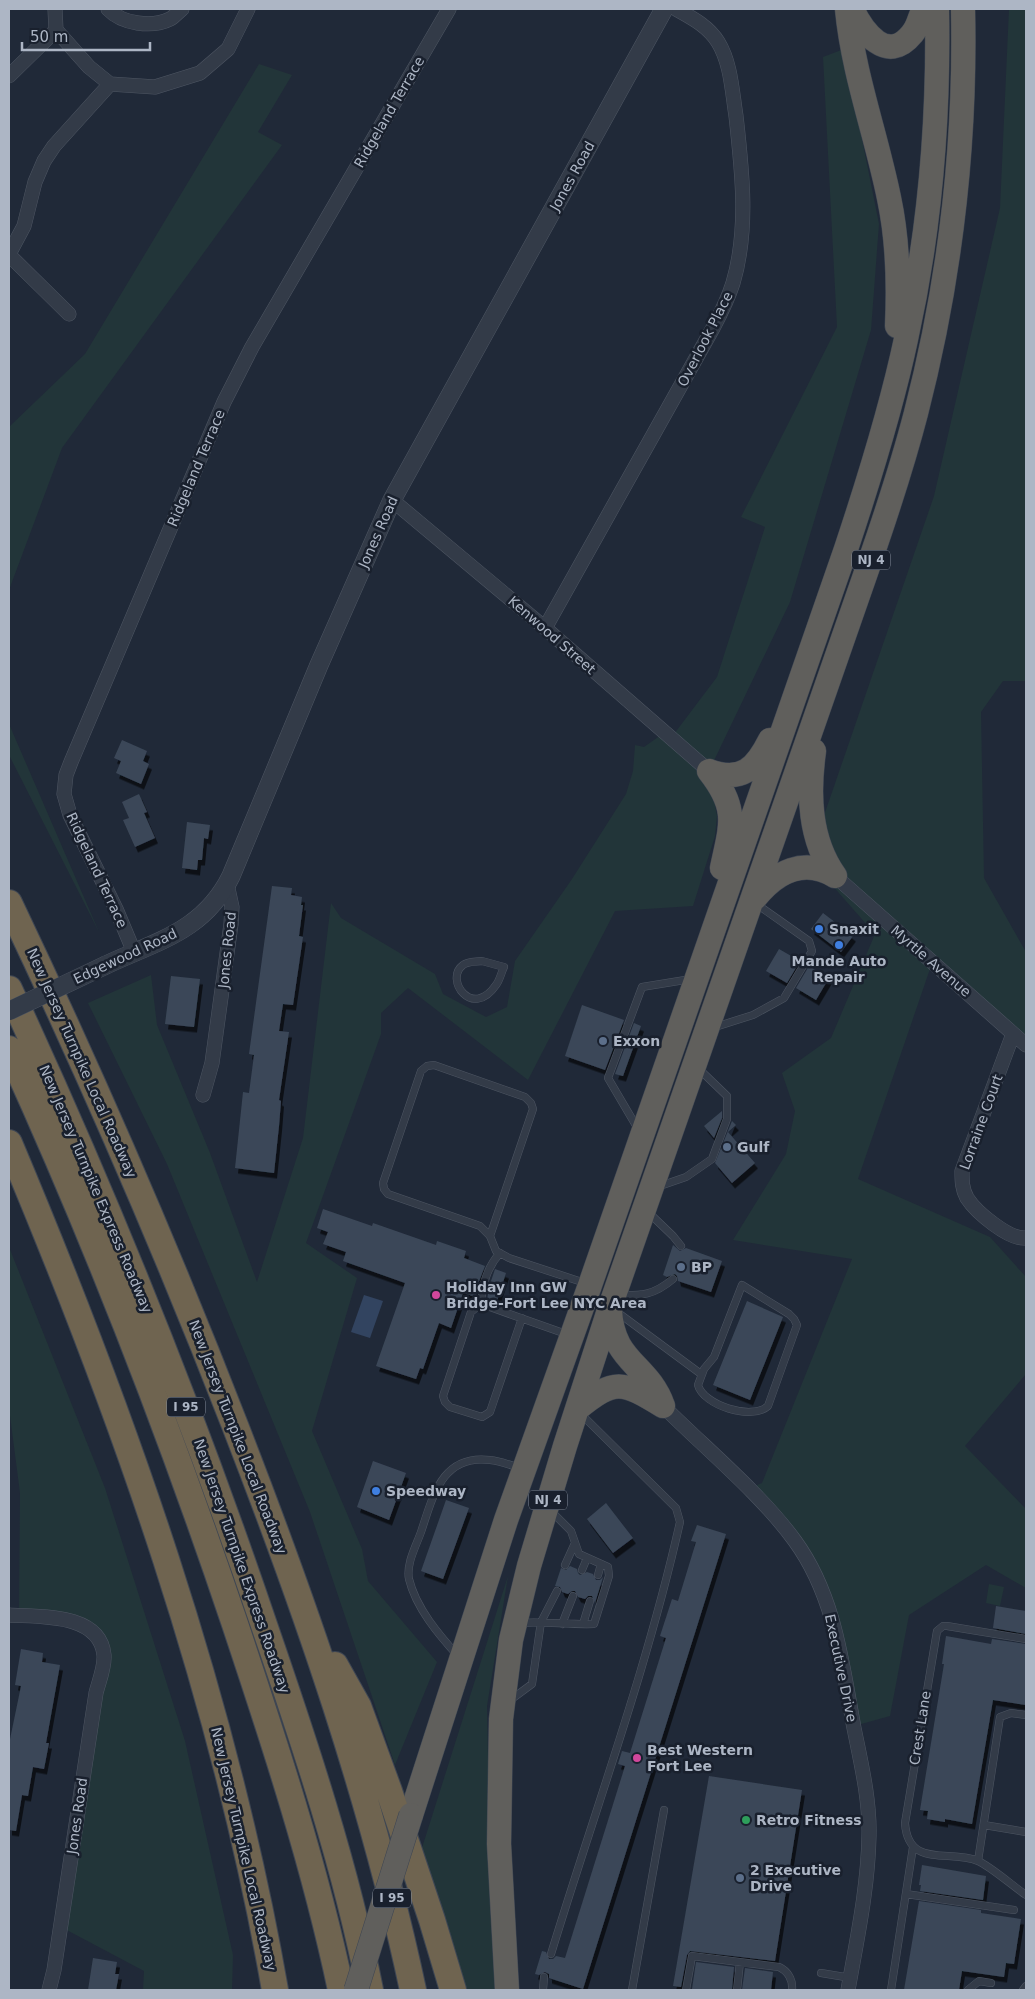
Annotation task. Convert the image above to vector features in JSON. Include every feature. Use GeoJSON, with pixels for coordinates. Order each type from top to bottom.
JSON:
{"type":"FeatureCollection","features":[{"type":"Feature","properties":{"kind":"highway"},"geometry":{"type":"LineString","coordinates":[[847,9],[853,53],[889,197],[895,231],[898,301],[892,400]]}},
{"type":"Feature","properties":{"kind":"highway"},"geometry":{"type":"LineString","coordinates":[[852,9],[868,35],[875,42],[887,46],[902,43],[908,39],[916,28],[924,9]]}},
{"type":"Feature","properties":{"kind":"highway","name":"NJ 4"},"geometry":{"type":"LineString","coordinates":[[356,1990],[460,1659],[524,1470],[805,667],[863,497],[892,400],[913,308],[927,216],[936,100],[937,9]]}},
{"type":"Feature","properties":{"kind":"highway","name":"NJ 4"},"geometry":{"type":"LineString","coordinates":[[507,1990],[499,1844],[502,1705],[515,1623],[546,1506],[612,1301],[829,680],[899,472],[937,321],[952,228],[959,150],[964,9]]}},
{"type":"Feature","properties":{"kind":"highway"},"geometry":{"type":"LineString","coordinates":[[963,72],[970,9]]}},
{"type":"Feature","properties":{"kind":"highway"},"geometry":{"type":"LineString","coordinates":[[710,772],[724,775],[740,774],[746,772],[758,761],[805,667]]}},
{"type":"Feature","properties":{"kind":"highway"},"geometry":{"type":"LineString","coordinates":[[829,680],[814,745],[810,800],[818,844],[823,857],[835,876]]}},
{"type":"Feature","properties":{"kind":"highway"},"geometry":{"type":"LineString","coordinates":[[700,970],[729,835],[731,817],[728,801],[710,772]]}},
{"type":"Feature","properties":{"kind":"highway"},"geometry":{"type":"LineString","coordinates":[[752,901],[774,879],[796,868],[812,867],[835,876]]}},
{"type":"Feature","properties":{"kind":"highway","name":"New Jersey Turnpike Local Roadway"},"geometry":{"type":"LineString","coordinates":[[9,903],[106,1114],[168,1258],[252,1469],[337,1708],[368,1807],[398,1920],[413,1990]]}},
{"type":"Feature","properties":{"kind":"highway","name":"New Jersey Turnpike Express Roadway"},"geometry":{"type":"LineString","coordinates":[[9,989],[146,1304],[234,1538],[285,1686],[326,1818],[352,1910],[370,1990]]}},
{"type":"Feature","properties":{"kind":"highway","name":"New Jersey Turnpike Express Roadway"},"geometry":{"type":"LineString","coordinates":[[9,1050],[101,1262],[182,1470],[250,1670],[297,1821],[341,1990]]}},
{"type":"Feature","properties":{"kind":"highway","name":"New Jersey Turnpike Local Roadway"},"geometry":{"type":"LineString","coordinates":[[9,1143],[105,1388],[156,1528],[178,1595],[207,1692],[235,1798],[275,1990]]}},
{"type":"Feature","properties":{"kind":"highway"},"geometry":{"type":"LineString","coordinates":[[612,1301],[612,1327],[618,1344],[627,1358],[656,1388],[663,1406]]}},
{"type":"Feature","properties":{"kind":"highway"},"geometry":{"type":"LineString","coordinates":[[577,1409],[595,1396],[616,1386],[630,1387],[663,1406]]}},
{"type":"Feature","properties":{"kind":"highway"},"geometry":{"type":"LineString","coordinates":[[302,1608],[358,1706],[406,1841],[453,1990]]}},
{"type":"Feature","properties":{"kind":"street"},"geometry":{"type":"LineString","coordinates":[[56,9],[56,30],[89,67],[110,84],[154,87],[200,73],[228,49],[248,9]]}},
{"type":"Feature","properties":{"kind":"street"},"geometry":{"type":"LineString","coordinates":[[108,9],[128,21],[152,25],[171,19],[182,9]]}},
{"type":"Feature","properties":{"kind":"street","name":"Ridgeland Terrace"},"geometry":{"type":"LineString","coordinates":[[134,952],[116,908],[70,815],[64,794],[66,775],[228,394],[252,347],[449,9]]}},
{"type":"Feature","properties":{"kind":"street","name":"Jones Road"},"geometry":{"type":"LineString","coordinates":[[203,1095],[212,1063],[232,924],[232,907],[227,884],[323,657],[392,500],[664,9]]}},
{"type":"Feature","properties":{"kind":"street","name":"Overlook Place"},"geometry":{"type":"LineString","coordinates":[[545,628],[713,328],[728,296],[736,269],[742,222],[743,180],[730,76],[723,52],[712,35],[697,21],[676,9]]}},
{"type":"Feature","properties":{"kind":"street"},"geometry":{"type":"LineString","coordinates":[[9,76],[56,30]]}},
{"type":"Feature","properties":{"kind":"street"},"geometry":{"type":"LineString","coordinates":[[69,314],[9,254],[24,226],[36,182],[44,162],[54,146],[110,84]]}},
{"type":"Feature","properties":{"kind":"street","name":"Kenwood Street"},"geometry":{"type":"LineString","coordinates":[[392,500],[545,628],[710,772]]}},
{"type":"Feature","properties":{"kind":"street","name":"Myrtle Avenue"},"geometry":{"type":"LineString","coordinates":[[835,876],[1026,1045]]}},
{"type":"Feature","properties":{"kind":"street","name":"Edgewood Road"},"geometry":{"type":"LineString","coordinates":[[9,1011],[170,936],[197,920],[216,902],[227,884]]}},
{"type":"Feature","properties":{"kind":"street","name":"Lorraine Court"},"geometry":{"type":"LineString","coordinates":[[1013,1034],[962,1171],[962,1184],[966,1196],[977,1211],[1011,1236],[1019,1239],[1026,1238]]}},
{"type":"Feature","properties":{"kind":"street","name":"Executive Drive"},"geometry":{"type":"LineString","coordinates":[[663,1406],[773,1515],[803,1554],[826,1598],[836,1631],[866,1792],[869,1834],[867,1876],[849,1984]]}},
{"type":"Feature","properties":{"kind":"street","name":"Jones Road"},"geometry":{"type":"LineString","coordinates":[[9,1615],[41,1617],[83,1624],[93,1631],[100,1641],[104,1655],[103,1669],[96,1693],[54,1970],[49,1990]]}},
{"type":"Feature","properties":{"kind":"lane"},"geometry":{"type":"LineString","coordinates":[[707,1030],[752,1014],[784,998],[812,951],[809,941],[752,901]]}},
{"type":"Feature","properties":{"kind":"lane"},"geometry":{"type":"LineString","coordinates":[[482,962],[504,967],[498,982],[485,997],[475,999],[464,996],[458,976],[458,972],[463,965],[482,962]]}},
{"type":"Feature","properties":{"kind":"lane"},"geometry":{"type":"LineString","coordinates":[[642,1136],[608,1078],[642,987],[700,970]]}},
{"type":"Feature","properties":{"kind":"lane"},"geometry":{"type":"LineString","coordinates":[[490,1236],[533,1109],[531,1103],[525,1098],[434,1065],[427,1066],[421,1071],[383,1183],[384,1190],[388,1194],[480,1226],[490,1236],[496,1251],[509,1258],[590,1285]]}},
{"type":"Feature","properties":{"kind":"lane"},"geometry":{"type":"LineString","coordinates":[[681,1246],[648,1198],[712,1160],[727,1119],[726,1096],[695,1065]]}},
{"type":"Feature","properties":{"kind":"lane"},"geometry":{"type":"LineString","coordinates":[[480,1307],[480,1294],[492,1261],[500,1253]]}},
{"type":"Feature","properties":{"kind":"lane"},"geometry":{"type":"LineString","coordinates":[[612,1301],[659,1291],[673,1279]]}},
{"type":"Feature","properties":{"kind":"lane"},"geometry":{"type":"LineString","coordinates":[[742,1285],[794,1319],[796,1325],[795,1333],[765,1408],[758,1411],[743,1411],[722,1406],[698,1388],[701,1374],[714,1358],[742,1285]]}},
{"type":"Feature","properties":{"kind":"lane"},"geometry":{"type":"LineString","coordinates":[[612,1301],[701,1374]]}},
{"type":"Feature","properties":{"kind":"lane"},"geometry":{"type":"LineString","coordinates":[[522,1318],[490,1412],[485,1416],[478,1416],[450,1407],[443,1399],[471,1312],[478,1307],[487,1306],[522,1318],[572,1336]]}},
{"type":"Feature","properties":{"kind":"lane"},"geometry":{"type":"LineString","coordinates":[[551,1954],[631,1707],[655,1624],[680,1522],[678,1512],[672,1504],[577,1409]]}},
{"type":"Feature","properties":{"kind":"lane"},"geometry":{"type":"LineString","coordinates":[[460,1659],[439,1635],[421,1606],[412,1587],[408,1567],[433,1497],[440,1481],[446,1474],[462,1463],[476,1460],[490,1460],[524,1470]]}},
{"type":"Feature","properties":{"kind":"lane"},"geometry":{"type":"LineString","coordinates":[[515,1623],[594,1624],[609,1576],[608,1567],[579,1554],[571,1531],[546,1506]]}},
{"type":"Feature","properties":{"kind":"lane"},"geometry":{"type":"LineString","coordinates":[[565,1565],[575,1543]]}},
{"type":"Feature","properties":{"kind":"lane"},"geometry":{"type":"LineString","coordinates":[[582,1570],[587,1558]]}},
{"type":"Feature","properties":{"kind":"lane"},"geometry":{"type":"LineString","coordinates":[[598,1575],[601,1564]]}},
{"type":"Feature","properties":{"kind":"lane"},"geometry":{"type":"LineString","coordinates":[[502,1705],[532,1684],[541,1622],[557,1590]]}},
{"type":"Feature","properties":{"kind":"lane"},"geometry":{"type":"LineString","coordinates":[[562,1624],[573,1596]]}},
{"type":"Feature","properties":{"kind":"lane"},"geometry":{"type":"LineString","coordinates":[[583,1624],[590,1601]]}},
{"type":"Feature","properties":{"kind":"lane","name":"Crest Lane"},"geometry":{"type":"LineString","coordinates":[[913,1847],[905,1833],[905,1823],[937,1631],[943,1626],[947,1626],[1026,1639]]}},
{"type":"Feature","properties":{"kind":"lane"},"geometry":{"type":"LineString","coordinates":[[978,1861],[1000,1717],[1011,1712],[1026,1715]]}},
{"type":"Feature","properties":{"kind":"lane"},"geometry":{"type":"LineString","coordinates":[[632,1990],[664,1810]]}},
{"type":"Feature","properties":{"kind":"lane"},"geometry":{"type":"LineString","coordinates":[[984,1825],[1026,1832]]}},
{"type":"Feature","properties":{"kind":"lane"},"geometry":{"type":"LineString","coordinates":[[891,1990],[913,1847],[921,1852],[978,1861],[1026,1895]]}},
{"type":"Feature","properties":{"kind":"lane"},"geometry":{"type":"LineString","coordinates":[[906,1894],[1014,1910]]}},
{"type":"Feature","properties":{"kind":"lane"},"geometry":{"type":"LineString","coordinates":[[686,1990],[692,1956],[774,1966],[783,1969],[792,1981],[792,1990]]}},
{"type":"Feature","properties":{"kind":"lane"},"geometry":{"type":"LineString","coordinates":[[736,1990],[740,1962]]}},
{"type":"Feature","properties":{"kind":"lane"},"geometry":{"type":"LineString","coordinates":[[821,1973],[849,1984]]}},
{"type":"Feature","properties":{"kind":"lane"},"geometry":{"type":"LineString","coordinates":[[542,1990],[544,1977]]}},
{"type":"Feature","properties":{"kind":"lane"},"geometry":{"type":"LineString","coordinates":[[968,1990],[968,1988],[979,1981],[991,1983]]}},
{"type":"Feature","properties":{"kind":"lane"},"geometry":{"type":"LineString","coordinates":[[1023,1990],[1026,1986]]}},
{"type":"Feature","properties":{"kind":"green space"},"geometry":{"type":"Polygon","coordinates":[[[1009,9],[1026,9],[1026,681],[1003,681],[981,712],[984,878],[1026,952],[1026,1046],[931,966],[858,1179],[990,1237],[1026,1277],[1026,1374],[965,1446],[1026,1509],[1026,1588],[986,1565],[909,1615],[890,1716],[854,1726],[811,1567],[748,1489],[762,1483],[852,1259],[733,1240],[786,1154],[795,1111],[782,1073],[831,1038],[875,934],[809,859],[934,496],[1000,208],[1009,9]]]}},
{"type":"Feature","properties":{"kind":"green space"},"geometry":{"type":"Polygon","coordinates":[[[844,49],[879,224],[871,330],[790,602],[709,771],[717,816],[715,836],[693,906],[615,911],[528,1080],[408,988],[381,1013],[381,1034],[306,1243],[357,1278],[312,1431],[362,1549],[368,1581],[437,1662],[395,1765],[310,1512],[167,1164],[88,1003],[151,975],[157,1025],[210,1153],[257,1282],[303,1138],[331,903],[341,918],[435,974],[443,994],[486,1017],[507,1007],[515,961],[572,879],[626,794],[633,771],[635,745],[644,747],[664,733],[671,738],[717,677],[765,527],[741,517],[837,327],[823,57],[844,49]]]}},
{"type":"Feature","properties":{"kind":"green space"},"geometry":{"type":"Polygon","coordinates":[[[259,64],[292,75],[258,132],[282,145],[62,448],[9,590],[9,427],[85,354],[259,64]]]}},
{"type":"Feature","properties":{"kind":"green space"},"geometry":{"type":"Polygon","coordinates":[[[9,724],[99,932],[9,755],[9,724]]]}},
{"type":"Feature","properties":{"kind":"green space"},"geometry":{"type":"Polygon","coordinates":[[[9,1247],[105,1488],[185,1741],[233,1955],[232,1990],[143,1990],[144,1971],[61,1927],[103,1669],[93,1631],[19,1616],[20,1493],[9,1408],[9,1247]]]}},
{"type":"Feature","properties":{"kind":"green space"},"geometry":{"type":"Polygon","coordinates":[[[508,1576],[487,1706],[490,1861],[497,1990],[458,1990],[421,1851],[508,1576]]]}},
{"type":"Feature","properties":{"kind":"green space"},"geometry":{"type":"Polygon","coordinates":[[[989,1584],[1004,1587],[1000,1606],[986,1603],[989,1584]]]}},
{"type":"Feature","properties":{"kind":"water"},"geometry":{"type":"Polygon","coordinates":[[[364,1295],[383,1301],[370,1338],[351,1332],[364,1295]]]}},
{"type":"Feature","properties":{"kind":"building"},"geometry":{"type":"Polygon","coordinates":[[[122,740],[147,751],[143,761],[149,764],[141,784],[116,773],[121,761],[114,758],[122,740]]]}},
{"type":"Feature","properties":{"kind":"building"},"geometry":{"type":"Polygon","coordinates":[[[139,794],[147,812],[144,813],[155,838],[135,847],[123,820],[129,818],[122,802],[139,794]]]}},
{"type":"Feature","properties":{"kind":"building"},"geometry":{"type":"Polygon","coordinates":[[[187,822],[210,825],[208,839],[204,838],[202,860],[198,860],[197,870],[182,868],[187,822]]]}},
{"type":"Feature","properties":{"kind":"building"},"geometry":{"type":"Polygon","coordinates":[[[272,886],[292,888],[291,895],[302,897],[301,905],[303,905],[299,936],[303,937],[293,1005],[283,1004],[279,1031],[289,1032],[279,1100],[281,1101],[274,1173],[235,1168],[243,1092],[249,1093],[254,1055],[249,1054],[272,886]]]}},
{"type":"Feature","properties":{"kind":"building"},"geometry":{"type":"Polygon","coordinates":[[[823,913],[853,936],[841,952],[811,929],[823,913]]]}},
{"type":"Feature","properties":{"kind":"building"},"geometry":{"type":"Polygon","coordinates":[[[779,949],[800,961],[787,983],[766,971],[779,949]]]}},
{"type":"Feature","properties":{"kind":"building"},"geometry":{"type":"Polygon","coordinates":[[[809,966],[829,978],[816,1000],[796,988],[809,966]]]}},
{"type":"Feature","properties":{"kind":"building"},"geometry":{"type":"Polygon","coordinates":[[[171,976],[200,979],[194,1027],[165,1024],[171,976]]]}},
{"type":"Feature","properties":{"kind":"building","name":"Exxon"},"geometry":{"type":"Polygon","coordinates":[[[582,1005],[624,1020],[605,1070],[565,1056],[582,1005]]]}},
{"type":"Feature","properties":{"kind":"building"},"geometry":{"type":"Polygon","coordinates":[[[634,1023],[641,1026],[623,1076],[615,1074],[634,1023]]]}},
{"type":"Feature","properties":{"kind":"building"},"geometry":{"type":"Polygon","coordinates":[[[722,1111],[722,1118],[714,1138],[704,1126],[722,1111]]]}},
{"type":"Feature","properties":{"kind":"building","name":"Gulf"},"geometry":{"type":"Polygon","coordinates":[[[732,1121],[736,1125],[728,1132],[755,1163],[732,1183],[715,1163],[732,1121]]]}},
{"type":"Feature","properties":{"kind":"building","name":"Holiday Inn GW Bridge-Fort Lee NYC Area"},"geometry":{"type":"Polygon","coordinates":[[[323,1209],[372,1226],[373,1223],[436,1245],[437,1241],[466,1251],[464,1258],[485,1266],[478,1284],[476,1297],[463,1293],[451,1328],[439,1323],[423,1369],[420,1368],[416,1379],[376,1366],[405,1283],[343,1261],[346,1252],[323,1244],[328,1232],[317,1228],[323,1209]]]}},
{"type":"Feature","properties":{"kind":"building"},"geometry":{"type":"Polygon","coordinates":[[[673,1245],[680,1251],[686,1248],[722,1261],[711,1292],[678,1281],[675,1274],[667,1277],[663,1275],[673,1245]]]}},
{"type":"Feature","properties":{"kind":"building"},"geometry":{"type":"Polygon","coordinates":[[[495,1269],[506,1273],[496,1304],[487,1301],[495,1269]]]}},
{"type":"Feature","properties":{"kind":"building"},"geometry":{"type":"Polygon","coordinates":[[[747,1301],[783,1317],[750,1400],[713,1385],[747,1301]]]}},
{"type":"Feature","properties":{"kind":"building"},"geometry":{"type":"Polygon","coordinates":[[[373,1461],[406,1473],[389,1520],[357,1507],[373,1461]]]}},
{"type":"Feature","properties":{"kind":"building"},"geometry":{"type":"Polygon","coordinates":[[[446,1500],[469,1508],[443,1579],[421,1571],[446,1500]]]}},
{"type":"Feature","properties":{"kind":"building"},"geometry":{"type":"Polygon","coordinates":[[[606,1503],[633,1538],[613,1553],[587,1519],[606,1503]]]}},
{"type":"Feature","properties":{"kind":"building","name":"Best Western Fort Lee"},"geometry":{"type":"Polygon","coordinates":[[[697,1525],[726,1534],[583,1989],[549,1978],[549,1974],[545,1972],[539,1975],[535,1974],[542,1951],[546,1952],[549,1959],[553,1959],[556,1956],[565,1958],[625,1766],[618,1764],[622,1751],[630,1753],[666,1638],[660,1636],[672,1599],[678,1601],[696,1542],[691,1541],[697,1525]]]}},
{"type":"Feature","properties":{"kind":"building"},"geometry":{"type":"Polygon","coordinates":[[[570,1566],[577,1569],[580,1575],[587,1572],[593,1574],[596,1580],[600,1580],[603,1577],[595,1603],[592,1596],[588,1596],[585,1599],[578,1597],[575,1591],[568,1594],[562,1592],[560,1587],[555,1586],[561,1568],[566,1570],[570,1566]]]}},
{"type":"Feature","properties":{"kind":"building"},"geometry":{"type":"Polygon","coordinates":[[[996,1606],[1026,1611],[1026,1634],[993,1628],[996,1606]]]}},
{"type":"Feature","properties":{"kind":"building"},"geometry":{"type":"Polygon","coordinates":[[[946,1636],[991,1644],[992,1639],[1026,1644],[1026,1705],[993,1700],[972,1824],[945,1819],[945,1822],[927,1819],[928,1811],[920,1810],[944,1664],[942,1664],[946,1636]]]}},
{"type":"Feature","properties":{"kind":"building"},"geometry":{"type":"Polygon","coordinates":[[[21,1649],[43,1653],[42,1662],[60,1665],[46,1743],[49,1743],[44,1769],[33,1767],[28,1796],[22,1795],[16,1831],[9,1830],[9,1744],[21,1686],[15,1685],[21,1649]]]}},
{"type":"Feature","properties":{"kind":"building","name":"2 Executive Drive"},"geometry":{"type":"Polygon","coordinates":[[[709,1776],[802,1790],[775,1961],[690,1951],[687,1955],[681,1987],[673,1986],[709,1776]]]}},
{"type":"Feature","properties":{"kind":"building"},"geometry":{"type":"Polygon","coordinates":[[[922,1865],[986,1876],[983,1900],[920,1891],[922,1865]]]}},
{"type":"Feature","properties":{"kind":"building"},"geometry":{"type":"Polygon","coordinates":[[[919,1901],[981,1910],[981,1913],[1021,1919],[1014,1964],[1006,1963],[1004,1977],[962,1971],[959,1990],[904,1990],[919,1901]]]}},
{"type":"Feature","properties":{"kind":"building"},"geometry":{"type":"Polygon","coordinates":[[[93,1958],[117,1962],[115,1974],[119,1974],[116,1990],[88,1990],[93,1958]]]}},
{"type":"Feature","properties":{"kind":"building"},"geometry":{"type":"Polygon","coordinates":[[[696,1962],[734,1967],[732,1990],[692,1989],[696,1962]]]}},
{"type":"Feature","properties":{"kind":"building"},"geometry":{"type":"Polygon","coordinates":[[[745,1968],[773,1972],[771,1990],[742,1990],[745,1968]]]}},
{"type":"Feature","properties":{"kind":"place","name":"Snaxit"},"geometry":{"type":"Point","coordinates":[819,929]}},
{"type":"Feature","properties":{"kind":"place","name":"Mande Auto Repair"},"geometry":{"type":"Point","coordinates":[839,945]}},
{"type":"Feature","properties":{"kind":"place","name":"Exxon"},"geometry":{"type":"Point","coordinates":[603,1041]}},
{"type":"Feature","properties":{"kind":"place","name":"Gulf"},"geometry":{"type":"Point","coordinates":[727,1147]}},
{"type":"Feature","properties":{"kind":"place","name":"BP"},"geometry":{"type":"Point","coordinates":[681,1267]}},
{"type":"Feature","properties":{"kind":"place","name":"Holiday Inn GW Bridge-Fort Lee NYC Area"},"geometry":{"type":"Point","coordinates":[436,1295]}},
{"type":"Feature","properties":{"kind":"place","name":"Speedway"},"geometry":{"type":"Point","coordinates":[376,1491]}},
{"type":"Feature","properties":{"kind":"place","name":"Best Western Fort Lee"},"geometry":{"type":"Point","coordinates":[637,1758]}},
{"type":"Feature","properties":{"kind":"place","name":"Retro Fitness"},"geometry":{"type":"Point","coordinates":[746,1820]}},
{"type":"Feature","properties":{"kind":"place","name":"2 Executive Drive"},"geometry":{"type":"Point","coordinates":[740,1878]}}]}
